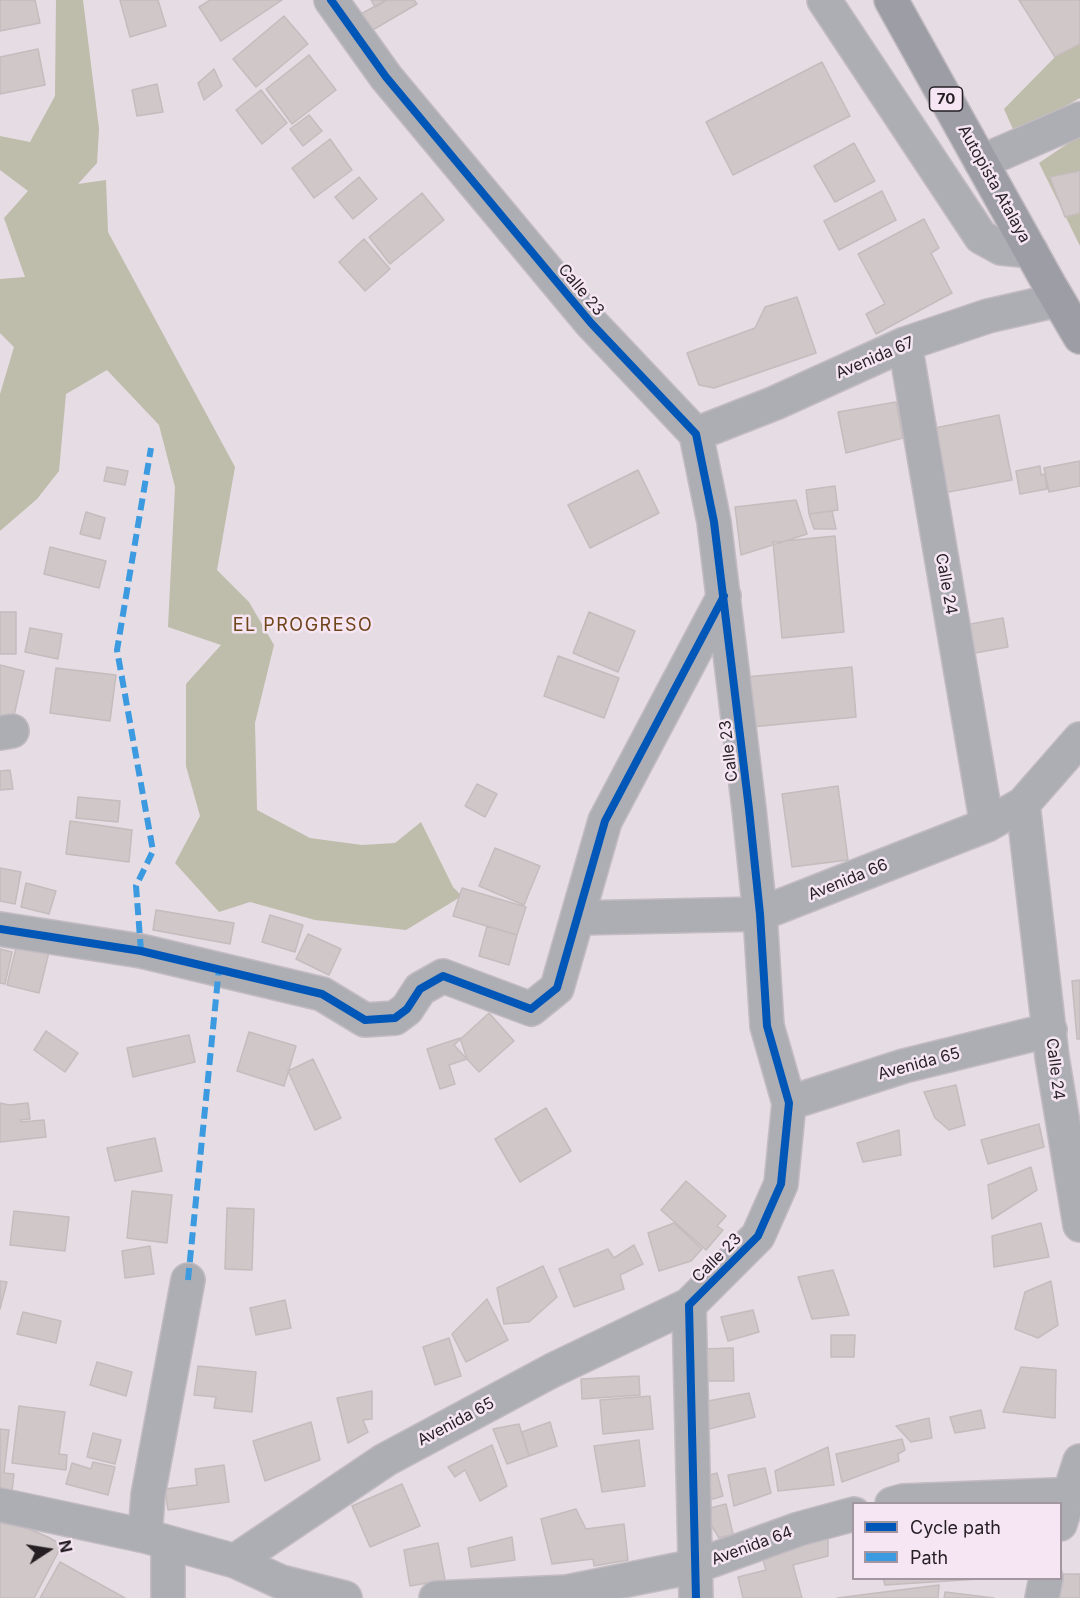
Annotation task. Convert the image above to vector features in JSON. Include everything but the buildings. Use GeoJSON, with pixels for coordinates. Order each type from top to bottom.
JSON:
{"type":"FeatureCollection","features":[{"type":"Feature","properties":{"kind":"main road","name":"Autopista Atalaya"},"geometry":{"type":"LineString","coordinates":[[891,0],[1080,337]]}},
{"type":"Feature","properties":{"kind":"street","name":"Calle 23"},"geometry":{"type":"LineString","coordinates":[[331,0],[386,77],[591,323],[696,434],[714,522],[724,596],[760,914],[767,1026],[789,1103],[782,1184],[758,1236],[689,1305],[696,1582]]}},
{"type":"Feature","properties":{"kind":"street"},"geometry":{"type":"LineString","coordinates":[[824,0],[981,237],[1001,248],[1031,251]]}},
{"type":"Feature","properties":{"kind":"street"},"geometry":{"type":"LineString","coordinates":[[981,162],[1080,119]]}},
{"type":"Feature","properties":{"kind":"street","name":"Avenida 67"},"geometry":{"type":"LineString","coordinates":[[696,434],[775,403],[905,344],[988,316],[1058,300]]}},
{"type":"Feature","properties":{"kind":"street","name":"Calle 24"},"geometry":{"type":"LineString","coordinates":[[905,344],[987,825]]}},
{"type":"Feature","properties":{"kind":"street"},"geometry":{"type":"LineString","coordinates":[[0,929],[141,951],[299,988],[322,994],[365,1020],[395,1018],[407,1009],[420,989],[443,976],[531,1009],[557,988],[605,820],[724,596]]}},
{"type":"Feature","properties":{"kind":"street","name":"Avenida 66"},"geometry":{"type":"LineString","coordinates":[[578,918],[760,914],[987,825],[1023,804],[1080,739]]}},
{"type":"Feature","properties":{"kind":"street","name":"Calle 24"},"geometry":{"type":"LineString","coordinates":[[1023,804],[1061,1046],[1080,1225]]}},
{"type":"Feature","properties":{"kind":"street","name":"Avenida 65"},"geometry":{"type":"LineString","coordinates":[[789,1103],[904,1066],[1061,1046]]}},
{"type":"Feature","properties":{"kind":"street"},"geometry":{"type":"LineString","coordinates":[[168,1598],[148,1495],[188,1280]]}},
{"type":"Feature","properties":{"kind":"street","name":"Avenida 65"},"geometry":{"type":"LineString","coordinates":[[235,1561],[385,1460],[554,1370],[689,1305]]}},
{"type":"Feature","properties":{"kind":"street"},"geometry":{"type":"LineString","coordinates":[[1070,1504],[1080,1461]]}},
{"type":"Feature","properties":{"kind":"street"},"geometry":{"type":"LineString","coordinates":[[898,1502],[959,1502]]}},
{"type":"Feature","properties":{"kind":"street"},"geometry":{"type":"LineString","coordinates":[[0,1505],[156,1540],[235,1561],[281,1582],[345,1598]]}},
{"type":"Feature","properties":{"kind":"street","name":"Avenida 64"},"geometry":{"type":"LineString","coordinates":[[436,1598],[567,1592],[696,1582],[799,1528],[852,1515]]}},
{"type":"Feature","properties":{"kind":"street"},"geometry":{"type":"LineString","coordinates":[[1042,1598],[1046,1580]]}},
{"type":"Feature","properties":{"kind":"shaded area"},"geometry":{"type":"Polygon","coordinates":[[[56,0],[83,0],[99,129],[97,163],[78,184],[106,180],[108,232],[235,467],[217,570],[249,602],[274,645],[255,723],[257,810],[310,838],[362,845],[395,843],[421,822],[453,887],[462,896],[406,930],[315,920],[250,902],[219,912],[175,863],[200,816],[186,766],[186,684],[221,645],[168,627],[175,487],[159,425],[107,370],[66,394],[59,471],[37,499],[0,531],[0,394],[14,347],[0,333],[0,279],[25,277],[4,218],[28,191],[0,170],[0,136],[30,142],[55,96],[56,0]]]}},
{"type":"Feature","properties":{"kind":"shaded area"},"geometry":{"type":"Polygon","coordinates":[[[1080,44],[1080,98],[1015,134],[1004,109],[1055,57],[1080,44]]]}},
{"type":"Feature","properties":{"kind":"shaded area"},"geometry":{"type":"Polygon","coordinates":[[[1080,138],[1080,246],[1039,163],[1080,138]]]}},
{"type":"Feature","properties":{"kind":"marked path"},"geometry":{"type":"LineString","coordinates":[[141,951],[136,886],[153,851],[117,650],[151,448]]}},
{"type":"Feature","properties":{"kind":"marked path"},"geometry":{"type":"LineString","coordinates":[[188,1280],[219,968]]}},
{"type":"Feature","properties":{"kind":"cycle path"},"geometry":{"type":"LineString","coordinates":[[331,0],[386,77],[591,323],[696,434],[714,522],[749,809],[760,914],[767,1026],[789,1103],[781,1184],[758,1236],[689,1305],[696,1598]]}},
{"type":"Feature","properties":{"kind":"cycle path"},"geometry":{"type":"LineString","coordinates":[[0,929],[141,951],[322,994],[365,1020],[395,1018],[407,1009],[420,989],[443,976],[531,1009],[557,988],[605,821],[724,596]]}},
{"type":"Feature","properties":{"kind":"district","name":"EL PROGRESO"},"geometry":{"type":"Point","coordinates":[303,626]}}]}
